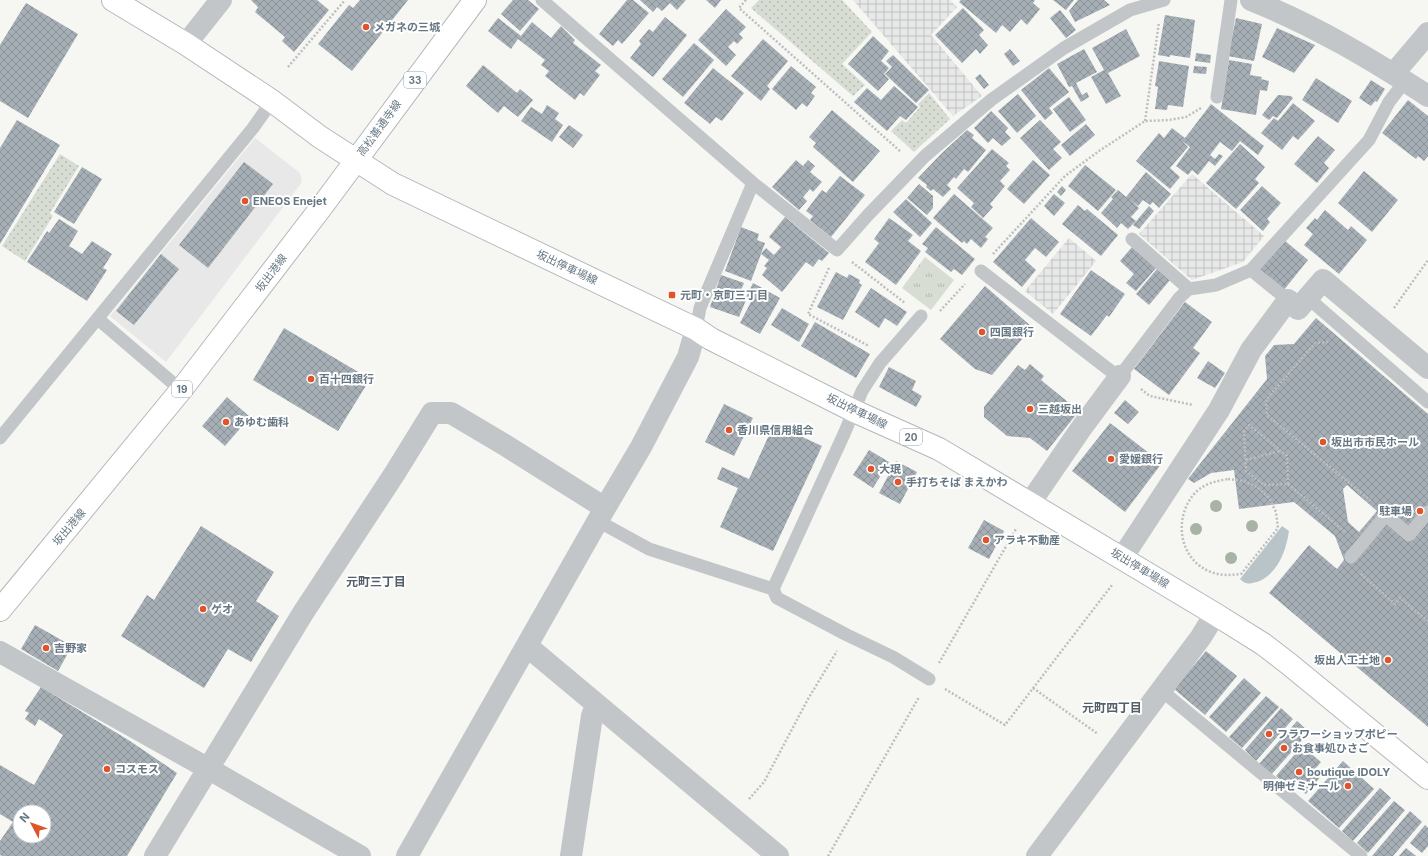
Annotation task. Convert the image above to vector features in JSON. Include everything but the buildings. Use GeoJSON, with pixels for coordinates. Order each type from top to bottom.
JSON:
{"type":"FeatureCollection","features":[{"type":"Feature","properties":{"kind":"main road"},"geometry":{"type":"LineString","coordinates":[[113,0],[186,44],[355,160]]}},
{"type":"Feature","properties":{"kind":"main road","name":"高松善通寺線"},"geometry":{"type":"LineString","coordinates":[[355,160],[475,0]]}},
{"type":"Feature","properties":{"kind":"main road","name":"坂出停車場線"},"geometry":{"type":"LineString","coordinates":[[355,160],[393,184],[696,329],[711,339],[854,411],[939,449],[1263,644],[1428,778]]}},
{"type":"Feature","properties":{"kind":"main road","name":"坂出港線"},"geometry":{"type":"LineString","coordinates":[[0,610],[181,390],[320,209],[355,160]]}},
{"type":"Feature","properties":{"kind":"street"},"geometry":{"type":"LineString","coordinates":[[186,44],[221,0]]}},
{"type":"Feature","properties":{"kind":"street"},"geometry":{"type":"LineString","coordinates":[[1251,0],[1276,10],[1357,51],[1428,96]]}},
{"type":"Feature","properties":{"kind":"street"},"geometry":{"type":"LineString","coordinates":[[1399,77],[1428,33]]}},
{"type":"Feature","properties":{"kind":"street"},"geometry":{"type":"LineString","coordinates":[[1122,558],[1220,410],[1251,350],[1298,299],[1323,280],[1428,368]]}},
{"type":"Feature","properties":{"kind":"street"},"geometry":{"type":"LineString","coordinates":[[407,856],[601,514],[642,447],[688,358],[696,329]]}},
{"type":"Feature","properties":{"kind":"street"},"geometry":{"type":"LineString","coordinates":[[1030,503],[1080,430],[1120,376]]}},
{"type":"Feature","properties":{"kind":"street"},"geometry":{"type":"LineString","coordinates":[[155,856],[303,613],[395,473],[432,413],[451,413],[601,514]]}},
{"type":"Feature","properties":{"kind":"street"},"geometry":{"type":"LineString","coordinates":[[1037,856],[1201,637],[1215,614]]}},
{"type":"Feature","properties":{"kind":"street"},"geometry":{"type":"LineString","coordinates":[[527,646],[778,856]]}},
{"type":"Feature","properties":{"kind":"street"},"geometry":{"type":"LineString","coordinates":[[0,652],[209,769],[360,856]]}},
{"type":"Feature","properties":{"kind":"street"},"geometry":{"type":"LineString","coordinates":[[571,856],[592,716],[596,705]]}},
{"type":"Feature","properties":{"kind":"lane"},"geometry":{"type":"LineString","coordinates":[[542,0],[753,183],[836,250],[916,166],[991,100],[1064,48],[1130,10],[1163,0]]}},
{"type":"Feature","properties":{"kind":"lane"},"geometry":{"type":"LineString","coordinates":[[1217,97],[1231,0]]}},
{"type":"Feature","properties":{"kind":"lane"},"geometry":{"type":"LineString","coordinates":[[980,271],[1112,372],[1120,376],[1180,297],[1189,289],[1216,285],[1251,270],[1369,140],[1389,102],[1399,77]]}},
{"type":"Feature","properties":{"kind":"lane"},"geometry":{"type":"LineString","coordinates":[[0,438],[254,128],[272,102]]}},
{"type":"Feature","properties":{"kind":"lane"},"geometry":{"type":"LineString","coordinates":[[696,329],[700,308],[753,183]]}},
{"type":"Feature","properties":{"kind":"lane"},"geometry":{"type":"LineString","coordinates":[[1132,239],[1189,289]]}},
{"type":"Feature","properties":{"kind":"lane"},"geometry":{"type":"LineString","coordinates":[[1251,270],[1298,299],[1428,402]]}},
{"type":"Feature","properties":{"kind":"lane"},"geometry":{"type":"LineString","coordinates":[[773,590],[862,391],[886,357],[921,316]]}},
{"type":"Feature","properties":{"kind":"lane"},"geometry":{"type":"LineString","coordinates":[[98,319],[181,390]]}},
{"type":"Feature","properties":{"kind":"lane"},"geometry":{"type":"LineString","coordinates":[[1351,557],[1386,516],[1409,535],[1428,512]]}},
{"type":"Feature","properties":{"kind":"lane"},"geometry":{"type":"LineString","coordinates":[[601,514],[649,549],[773,590],[777,598],[847,635],[893,657],[929,679]]}},
{"type":"Feature","properties":{"kind":"lane"},"geometry":{"type":"LineString","coordinates":[[1162,690],[1361,856]]}},
{"type":"Feature","properties":{"kind":"path"},"geometry":{"type":"LineString","coordinates":[[288,67],[345,0]]}},
{"type":"Feature","properties":{"kind":"path"},"geometry":{"type":"LineString","coordinates":[[746,0],[739,8],[916,166]]}},
{"type":"Feature","properties":{"kind":"path"},"geometry":{"type":"LineString","coordinates":[[1145,121],[1163,0]]}},
{"type":"Feature","properties":{"kind":"path"},"geometry":{"type":"LineString","coordinates":[[886,357],[874,349],[808,314],[836,250],[921,316],[930,321],[970,279],[980,271],[984,263],[1065,176],[1099,151],[1145,121],[1186,118],[1217,97]]}},
{"type":"Feature","properties":{"kind":"path"},"geometry":{"type":"LineString","coordinates":[[1380,328],[1428,260]]}},
{"type":"Feature","properties":{"kind":"path"},"geometry":{"type":"LineString","coordinates":[[1330,341],[1314,343],[1266,400],[1268,415],[1376,505]]}},
{"type":"Feature","properties":{"kind":"path"},"geometry":{"type":"LineString","coordinates":[[1120,376],[1150,396],[1220,410]]}},
{"type":"Feature","properties":{"kind":"path"},"geometry":{"type":"LineString","coordinates":[[1288,484],[1287,456],[1249,425],[1244,431],[1246,471],[1264,485],[1288,484],[1361,545]]}},
{"type":"Feature","properties":{"kind":"path"},"geometry":{"type":"LineString","coordinates":[[1246,460],[1280,451]]}},
{"type":"Feature","properties":{"kind":"path"},"geometry":{"type":"LineString","coordinates":[[1228,478],[1244,481],[1257,487],[1268,498],[1276,512],[1278,528],[1241,574],[1226,575],[1210,572],[1204,567],[1196,563],[1187,550],[1181,534],[1182,518],[1187,503],[1198,490],[1212,482],[1228,478]]}},
{"type":"Feature","properties":{"kind":"path"},"geometry":{"type":"LineString","coordinates":[[1351,557],[1352,567],[1395,604],[1400,598],[1428,621]]}},
{"type":"Feature","properties":{"kind":"path"},"geometry":{"type":"LineString","coordinates":[[1201,572],[1204,567]]}},
{"type":"Feature","properties":{"kind":"path"},"geometry":{"type":"LineString","coordinates":[[929,679],[1005,725],[1112,585]]}},
{"type":"Feature","properties":{"kind":"path"},"geometry":{"type":"LineString","coordinates":[[733,818],[764,782],[808,699],[847,635]]}},
{"type":"Feature","properties":{"kind":"path"},"geometry":{"type":"LineString","coordinates":[[1033,688],[1118,749]]}},
{"type":"Feature","properties":{"kind":"shaded area"},"geometry":{"type":"Polygon","coordinates":[[[853,0],[950,0],[957,7],[931,35],[982,96],[953,116],[853,0]]]}},
{"type":"Feature","properties":{"kind":"shaded area"},"geometry":{"type":"Polygon","coordinates":[[[255,138],[300,173],[302,182],[166,362],[110,316],[255,138]]]}},
{"type":"Feature","properties":{"kind":"shaded area"},"geometry":{"type":"Polygon","coordinates":[[[1192,174],[1264,236],[1243,262],[1192,280],[1139,234],[1192,174]]]}},
{"type":"Feature","properties":{"kind":"shaded area"},"geometry":{"type":"Polygon","coordinates":[[[1069,238],[1096,261],[1053,314],[1025,291],[1069,238]]]}},
{"type":"Feature","properties":{"kind":"shaded area"},"geometry":{"type":"Polygon","coordinates":[[[1282,526],[1289,531],[1286,546],[1276,568],[1257,582],[1248,584],[1242,581],[1240,579],[1282,526]]]}},
{"type":"Feature","properties":{"kind":"green space"},"geometry":{"type":"Polygon","coordinates":[[[759,0],[842,0],[872,32],[842,64],[865,85],[853,96],[751,8],[759,0]]]}},
{"type":"Feature","properties":{"kind":"green space"},"geometry":{"type":"Polygon","coordinates":[[[929,93],[950,119],[914,152],[891,131],[902,120],[906,123],[920,107],[918,104],[929,93]]]}},
{"type":"Feature","properties":{"kind":"green space"},"geometry":{"type":"Polygon","coordinates":[[[60,154],[79,166],[50,213],[53,216],[25,261],[2,246],[60,154]]]}},
{"type":"Feature","properties":{"kind":"green space"},"geometry":{"type":"Polygon","coordinates":[[[925,257],[954,280],[931,310],[902,288],[925,257]]]}},
{"type":"Feature","properties":{"kind":"place","name":"メガネの三城"},"geometry":{"type":"Point","coordinates":[366,27]}},
{"type":"Feature","properties":{"kind":"place","name":"ENEOS Enejet"},"geometry":{"type":"Point","coordinates":[245,201]}},
{"type":"Feature","properties":{"kind":"place","name":"元町・京町三丁目"},"geometry":{"type":"Point","coordinates":[672,295]}},
{"type":"Feature","properties":{"kind":"place","name":"四国銀行"},"geometry":{"type":"Point","coordinates":[982,332]}},
{"type":"Feature","properties":{"kind":"place","name":"百十四銀行"},"geometry":{"type":"Point","coordinates":[311,379]}},
{"type":"Feature","properties":{"kind":"place","name":"三越坂出"},"geometry":{"type":"Point","coordinates":[1030,409]}},
{"type":"Feature","properties":{"kind":"place","name":"あゆむ歯科"},"geometry":{"type":"Point","coordinates":[226,422]}},
{"type":"Feature","properties":{"kind":"place","name":"香川県信用組合"},"geometry":{"type":"Point","coordinates":[729,430]}},
{"type":"Feature","properties":{"kind":"place","name":"坂出市市民ホール"},"geometry":{"type":"Point","coordinates":[1323,442]}},
{"type":"Feature","properties":{"kind":"place","name":"愛媛銀行"},"geometry":{"type":"Point","coordinates":[1111,459]}},
{"type":"Feature","properties":{"kind":"place","name":"大珉"},"geometry":{"type":"Point","coordinates":[871,469]}},
{"type":"Feature","properties":{"kind":"place","name":"手打ちそば まえかわ"},"geometry":{"type":"Point","coordinates":[898,482]}},
{"type":"Feature","properties":{"kind":"place","name":"駐車場"},"geometry":{"type":"Point","coordinates":[1420,511]}},
{"type":"Feature","properties":{"kind":"place","name":"アラキ不動産"},"geometry":{"type":"Point","coordinates":[986,540]}},
{"type":"Feature","properties":{"kind":"place","name":"ゲオ"},"geometry":{"type":"Point","coordinates":[203,609]}},
{"type":"Feature","properties":{"kind":"place","name":"吉野家"},"geometry":{"type":"Point","coordinates":[46,648]}},
{"type":"Feature","properties":{"kind":"place","name":"坂出人工土地"},"geometry":{"type":"Point","coordinates":[1388,660]}},
{"type":"Feature","properties":{"kind":"place","name":"フラワーショップポピー"},"geometry":{"type":"Point","coordinates":[1269,734]}},
{"type":"Feature","properties":{"kind":"place","name":"お食事処ひさご"},"geometry":{"type":"Point","coordinates":[1284,748]}},
{"type":"Feature","properties":{"kind":"place","name":"コスモス"},"geometry":{"type":"Point","coordinates":[107,769]}},
{"type":"Feature","properties":{"kind":"place","name":"boutique IDOLY"},"geometry":{"type":"Point","coordinates":[1299,772]}},
{"type":"Feature","properties":{"kind":"place","name":"明伸ゼミナール"},"geometry":{"type":"Point","coordinates":[1348,786]}},
{"type":"Feature","properties":{"kind":"district","name":"元町三丁目"},"geometry":{"type":"Point","coordinates":[376,582]}},
{"type":"Feature","properties":{"kind":"district","name":"元町四丁目"},"geometry":{"type":"Point","coordinates":[1112,708]}}]}
